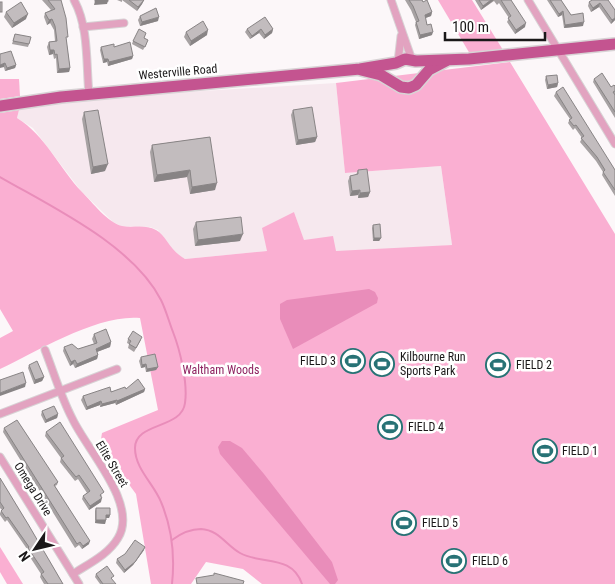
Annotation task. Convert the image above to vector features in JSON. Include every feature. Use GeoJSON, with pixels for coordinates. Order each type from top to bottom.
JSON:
{"type":"FeatureCollection","features":[{"type":"Feature","properties":{"kind":"main road","name":"Westerville Road"},"geometry":{"type":"LineString","coordinates":[[0,106],[89,94],[360,69],[397,63],[405,59],[448,60],[615,44]]}},
{"type":"Feature","properties":{"kind":"main road"},"geometry":{"type":"LineString","coordinates":[[414,60],[421,69],[421,78]]}},
{"type":"Feature","properties":{"kind":"main road","name":"Westerville Road"},"geometry":{"type":"LineString","coordinates":[[360,69],[395,82],[401,87],[409,88],[416,85],[430,70],[448,60]]}},
{"type":"Feature","properties":{"kind":"main road"},"geometry":{"type":"LineString","coordinates":[[395,82],[392,72],[397,63]]}},
{"type":"Feature","properties":{"kind":"street"},"geometry":{"type":"LineString","coordinates":[[74,0],[79,10],[83,27],[89,94]]}},
{"type":"Feature","properties":{"kind":"street"},"geometry":{"type":"LineString","coordinates":[[391,0],[401,26],[406,47],[414,60]]}},
{"type":"Feature","properties":{"kind":"street"},"geometry":{"type":"LineString","coordinates":[[528,0],[615,144]]}},
{"type":"Feature","properties":{"kind":"street"},"geometry":{"type":"LineString","coordinates":[[83,27],[124,23]]}},
{"type":"Feature","properties":{"kind":"street"},"geometry":{"type":"LineString","coordinates":[[397,63],[401,26]]}},
{"type":"Feature","properties":{"kind":"street","name":"Elite Street"},"geometry":{"type":"LineString","coordinates":[[46,350],[76,427],[117,492],[124,515],[118,538],[102,555],[72,574]]}},
{"type":"Feature","properties":{"kind":"street"},"geometry":{"type":"LineString","coordinates":[[0,414],[117,369]]}},
{"type":"Feature","properties":{"kind":"street","name":"Omega Drive"},"geometry":{"type":"LineString","coordinates":[[0,457],[79,584]]}},
{"type":"Feature","properties":{"kind":"shaded area"},"geometry":{"type":"Polygon","coordinates":[[[336,83],[345,173],[441,166],[452,245],[337,257],[304,241],[294,212],[267,251],[185,259],[174,253],[158,230],[150,227],[121,226],[113,222],[81,191],[33,128],[17,118],[21,102],[336,83]]]}},
{"type":"Feature","properties":{"kind":"shaded area"},"geometry":{"type":"Polygon","coordinates":[[[369,289],[375,292],[378,298],[377,303],[293,349],[280,319],[280,304],[287,300],[369,289]]]}},
{"type":"Feature","properties":{"kind":"shaded area"},"geometry":{"type":"Polygon","coordinates":[[[222,441],[230,441],[242,448],[264,474],[332,562],[338,580],[335,584],[330,584],[220,454],[218,447],[222,441]]]}},
{"type":"Feature","properties":{"kind":"green space"},"geometry":{"type":"Polygon","coordinates":[[[438,0],[472,0],[503,50],[470,54],[438,0]]]}},
{"type":"Feature","properties":{"kind":"green space","name":"Kilbourne Run Sports Park"},"geometry":{"type":"Polygon","coordinates":[[[510,62],[615,234],[615,584],[262,584],[243,569],[206,562],[191,584],[151,584],[136,494],[100,445],[102,433],[158,410],[140,318],[123,318],[87,328],[68,335],[0,369],[0,338],[13,331],[0,309],[0,113],[19,110],[17,118],[36,134],[74,183],[111,221],[122,226],[148,227],[156,230],[185,259],[267,251],[262,228],[294,212],[304,240],[333,236],[336,251],[452,245],[441,166],[345,173],[336,83],[510,62]]]}},
{"type":"Feature","properties":{"kind":"green space"},"geometry":{"type":"Polygon","coordinates":[[[0,79],[19,79],[20,96],[0,99],[0,79]]]}},
{"type":"Feature","properties":{"kind":"green space"},"geometry":{"type":"Polygon","coordinates":[[[0,547],[23,584],[7,584],[0,572],[0,547]]]}},
{"type":"Feature","properties":{"kind":"building"},"geometry":{"type":"Polygon","coordinates":[[[48,0],[61,0],[66,18],[68,37],[66,37],[70,68],[59,69],[57,54],[55,55],[54,50],[50,50],[49,42],[57,41],[52,19],[49,20],[45,13],[55,9],[48,0]]]}},
{"type":"Feature","properties":{"kind":"building"},"geometry":{"type":"Polygon","coordinates":[[[129,0],[144,0],[138,7],[129,0]]]}},
{"type":"Feature","properties":{"kind":"building"},"geometry":{"type":"Polygon","coordinates":[[[409,0],[422,0],[423,2],[427,0],[432,12],[425,15],[427,25],[431,24],[433,32],[420,35],[416,22],[419,21],[409,0]]]}},
{"type":"Feature","properties":{"kind":"building"},"geometry":{"type":"Polygon","coordinates":[[[479,0],[491,0],[483,6],[479,0]]]}},
{"type":"Feature","properties":{"kind":"building"},"geometry":{"type":"Polygon","coordinates":[[[501,0],[511,0],[526,23],[516,30],[508,18],[511,16],[501,0]]]}},
{"type":"Feature","properties":{"kind":"building"},"geometry":{"type":"Polygon","coordinates":[[[550,0],[561,0],[571,15],[583,13],[584,22],[565,25],[563,11],[559,14],[550,0]]]}},
{"type":"Feature","properties":{"kind":"building"},"geometry":{"type":"Polygon","coordinates":[[[592,0],[608,0],[615,10],[615,18],[612,20],[600,3],[593,8],[589,2],[592,0]]]}},
{"type":"Feature","properties":{"kind":"building"},"geometry":{"type":"Polygon","coordinates":[[[0,2],[2,2],[2,12],[0,12],[0,2]]]}},
{"type":"Feature","properties":{"kind":"building"},"geometry":{"type":"Polygon","coordinates":[[[21,2],[28,14],[14,23],[6,12],[21,2]]]}},
{"type":"Feature","properties":{"kind":"building"},"geometry":{"type":"Polygon","coordinates":[[[156,8],[159,17],[142,22],[140,16],[156,8]]]}},
{"type":"Feature","properties":{"kind":"building"},"geometry":{"type":"Polygon","coordinates":[[[265,17],[273,29],[265,35],[261,29],[252,36],[247,29],[265,17]]]}},
{"type":"Feature","properties":{"kind":"building"},"geometry":{"type":"Polygon","coordinates":[[[203,21],[208,30],[191,41],[186,32],[203,21]]]}},
{"type":"Feature","properties":{"kind":"building"},"geometry":{"type":"Polygon","coordinates":[[[139,29],[146,33],[144,38],[148,40],[145,47],[133,41],[139,29]]]}},
{"type":"Feature","properties":{"kind":"building"},"geometry":{"type":"Polygon","coordinates":[[[15,34],[31,37],[29,44],[13,41],[15,34]]]}},
{"type":"Feature","properties":{"kind":"building"},"geometry":{"type":"Polygon","coordinates":[[[130,42],[133,56],[109,62],[108,59],[104,59],[101,47],[114,44],[114,47],[130,42]]]}},
{"type":"Feature","properties":{"kind":"building"},"geometry":{"type":"Polygon","coordinates":[[[11,51],[16,65],[7,68],[5,63],[0,65],[0,54],[11,51]]]}},
{"type":"Feature","properties":{"kind":"building"},"geometry":{"type":"Polygon","coordinates":[[[602,73],[611,87],[615,86],[615,91],[613,92],[615,95],[615,112],[594,79],[602,73]]]}},
{"type":"Feature","properties":{"kind":"building"},"geometry":{"type":"Polygon","coordinates":[[[557,75],[558,83],[548,85],[546,76],[557,75]]]}},
{"type":"Feature","properties":{"kind":"building"},"geometry":{"type":"Polygon","coordinates":[[[563,87],[615,170],[615,190],[603,172],[605,170],[597,157],[581,138],[584,136],[576,125],[574,126],[569,120],[572,118],[556,92],[563,87]]]}},
{"type":"Feature","properties":{"kind":"building"},"geometry":{"type":"Polygon","coordinates":[[[312,107],[317,137],[298,140],[293,110],[312,107]]]}},
{"type":"Feature","properties":{"kind":"building"},"geometry":{"type":"Polygon","coordinates":[[[98,110],[108,164],[93,167],[84,112],[98,110]]]}},
{"type":"Feature","properties":{"kind":"building"},"geometry":{"type":"Polygon","coordinates":[[[210,137],[217,183],[192,187],[190,170],[157,175],[152,145],[210,137]]]}},
{"type":"Feature","properties":{"kind":"building"},"geometry":{"type":"Polygon","coordinates":[[[367,169],[370,192],[360,193],[360,190],[352,191],[350,176],[358,174],[358,170],[367,169]]]}},
{"type":"Feature","properties":{"kind":"building"},"geometry":{"type":"Polygon","coordinates":[[[241,217],[243,234],[198,240],[196,222],[241,217]]]}},
{"type":"Feature","properties":{"kind":"building"},"geometry":{"type":"Polygon","coordinates":[[[380,224],[381,238],[374,238],[373,225],[380,224]]]}},
{"type":"Feature","properties":{"kind":"building"},"geometry":{"type":"Polygon","coordinates":[[[106,329],[111,342],[96,349],[98,355],[77,364],[75,360],[71,362],[64,347],[72,344],[78,349],[97,343],[94,334],[106,329]]]}},
{"type":"Feature","properties":{"kind":"building"},"geometry":{"type":"Polygon","coordinates":[[[133,331],[142,337],[136,348],[129,344],[131,341],[128,339],[133,331]]]}},
{"type":"Feature","properties":{"kind":"building"},"geometry":{"type":"Polygon","coordinates":[[[155,354],[158,367],[147,369],[146,364],[142,365],[141,357],[155,354]]]}},
{"type":"Feature","properties":{"kind":"building"},"geometry":{"type":"Polygon","coordinates":[[[37,361],[44,377],[35,380],[29,365],[37,361]]]}},
{"type":"Feature","properties":{"kind":"building"},"geometry":{"type":"Polygon","coordinates":[[[23,372],[26,383],[0,393],[0,380],[23,372]]]}},
{"type":"Feature","properties":{"kind":"building"},"geometry":{"type":"Polygon","coordinates":[[[138,379],[145,389],[117,401],[102,404],[101,401],[87,407],[83,396],[110,387],[111,392],[125,387],[126,389],[138,379]]]}},
{"type":"Feature","properties":{"kind":"building"},"geometry":{"type":"Polygon","coordinates":[[[54,406],[58,414],[46,420],[42,411],[54,406]]]}},
{"type":"Feature","properties":{"kind":"building"},"geometry":{"type":"Polygon","coordinates":[[[17,420],[58,482],[54,485],[90,541],[83,546],[80,542],[77,544],[4,428],[17,420]]]}},
{"type":"Feature","properties":{"kind":"building"},"geometry":{"type":"Polygon","coordinates":[[[60,422],[104,492],[100,495],[102,498],[90,506],[83,496],[90,491],[79,475],[76,477],[61,458],[64,456],[46,432],[60,422]]]}},
{"type":"Feature","properties":{"kind":"building"},"geometry":{"type":"Polygon","coordinates":[[[0,478],[63,584],[48,584],[41,574],[44,572],[29,547],[8,517],[6,518],[1,511],[4,508],[0,502],[0,478]]]}},
{"type":"Feature","properties":{"kind":"building"},"geometry":{"type":"Polygon","coordinates":[[[96,508],[110,508],[110,515],[106,515],[106,520],[96,520],[96,508]]]}},
{"type":"Feature","properties":{"kind":"building"},"geometry":{"type":"Polygon","coordinates":[[[135,540],[145,547],[135,562],[125,570],[117,559],[125,554],[135,540]]]}},
{"type":"Feature","properties":{"kind":"building"},"geometry":{"type":"Polygon","coordinates":[[[107,566],[114,576],[111,578],[116,584],[103,584],[96,574],[107,566]]]}},
{"type":"Feature","properties":{"kind":"building"},"geometry":{"type":"Polygon","coordinates":[[[214,573],[244,581],[243,584],[197,584],[196,578],[214,575],[214,573]]]}},
{"type":"Feature","properties":{"kind":"waterway"},"geometry":{"type":"LineString","coordinates":[[0,177],[90,229],[111,245],[148,280],[163,304],[181,357],[186,395],[185,403],[182,411],[176,417],[142,434],[137,440],[135,448],[141,470],[158,495],[168,522],[173,553],[172,584]]}},
{"type":"Feature","properties":{"kind":"waterway"},"geometry":{"type":"LineString","coordinates":[[172,540],[197,529],[213,532],[235,550],[248,557],[284,564],[291,568],[302,584]]}},
{"type":"Feature","properties":{"kind":"place","name":"FIELD 3"},"geometry":{"type":"Point","coordinates":[353,361]}},
{"type":"Feature","properties":{"kind":"place","name":"Kilbourne Run Sports Park"},"geometry":{"type":"Point","coordinates":[382,364]}},
{"type":"Feature","properties":{"kind":"place","name":"FIELD 2"},"geometry":{"type":"Point","coordinates":[498,365]}},
{"type":"Feature","properties":{"kind":"place","name":"FIELD 4"},"geometry":{"type":"Point","coordinates":[390,427]}},
{"type":"Feature","properties":{"kind":"place","name":"FIELD 1"},"geometry":{"type":"Point","coordinates":[545,451]}},
{"type":"Feature","properties":{"kind":"place","name":"FIELD 5"},"geometry":{"type":"Point","coordinates":[404,523]}},
{"type":"Feature","properties":{"kind":"place","name":"FIELD 6"},"geometry":{"type":"Point","coordinates":[454,561]}},
{"type":"Feature","properties":{"kind":"park label","name":"Waltham Woods"},"geometry":{"type":"Point","coordinates":[221,370]}}]}
